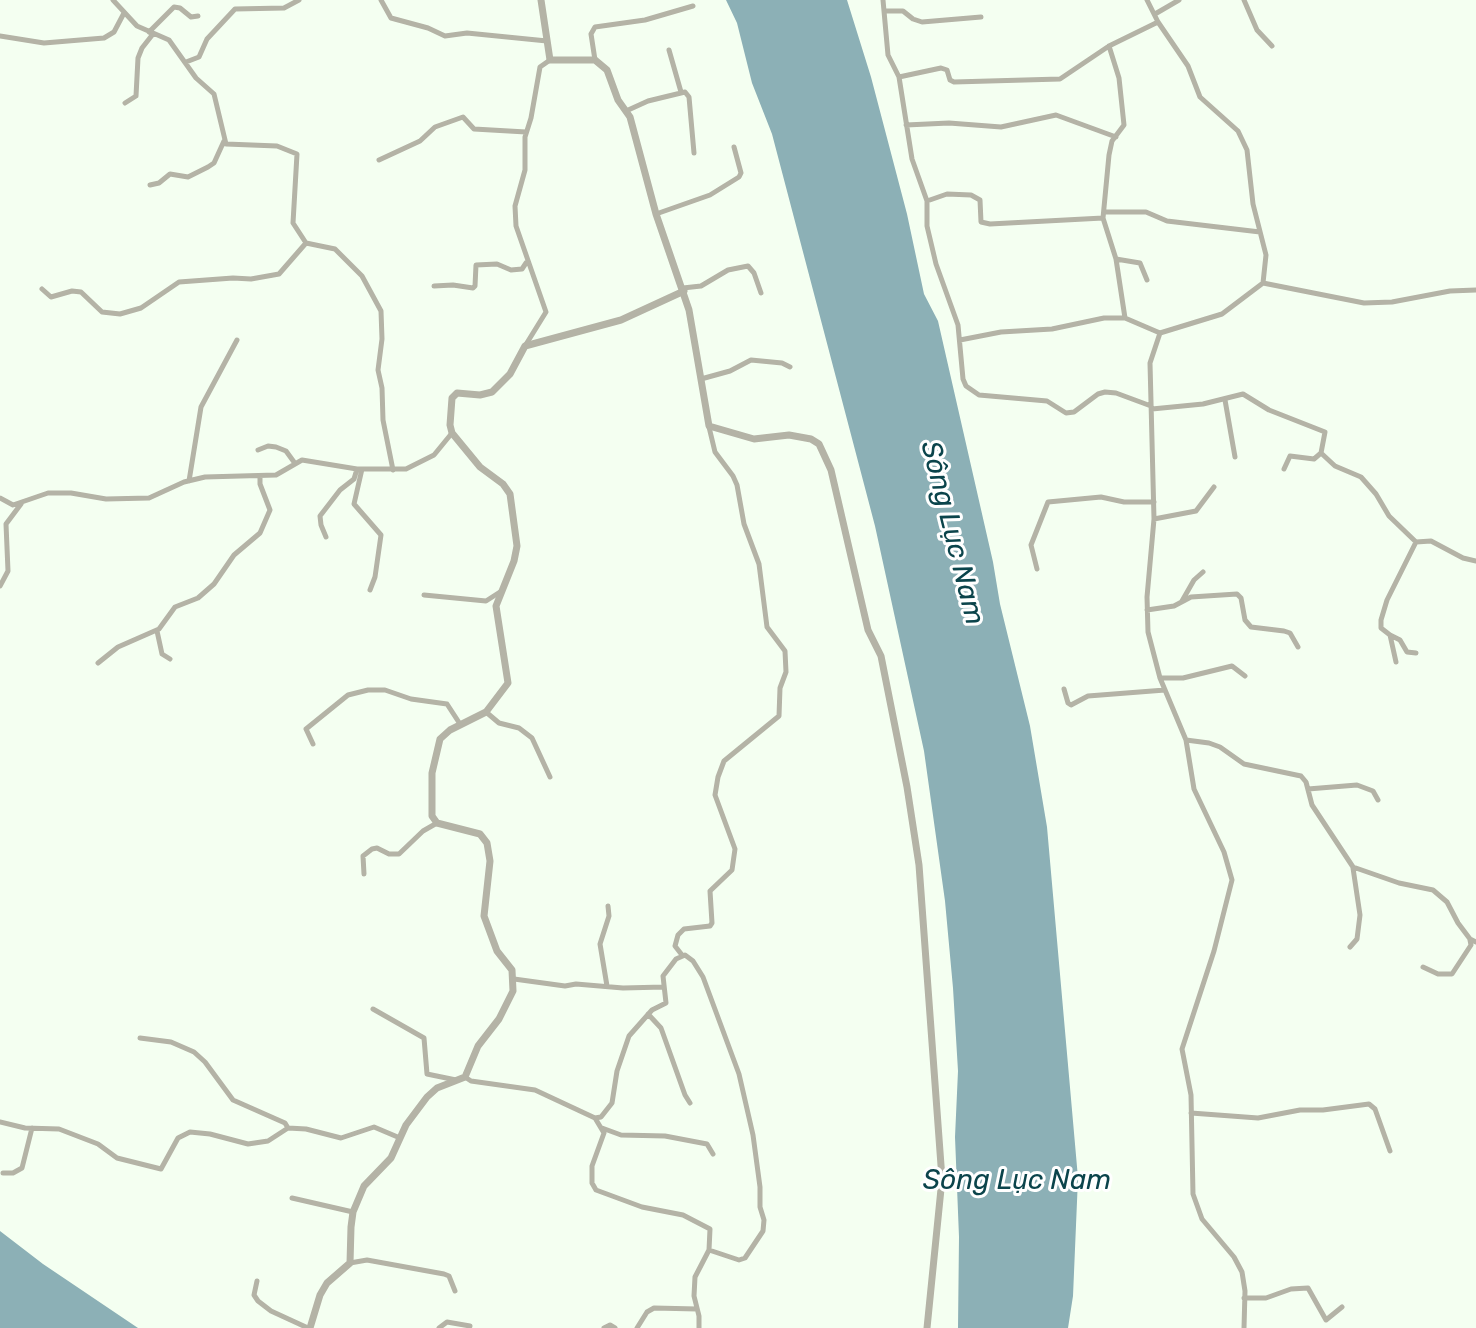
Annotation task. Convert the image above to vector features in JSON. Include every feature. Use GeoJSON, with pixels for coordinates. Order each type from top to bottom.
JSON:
{"type":"FeatureCollection","features":[{"type":"Feature","properties":{"kind":"street"},"geometry":{"type":"LineString","coordinates":[[113,0],[137,26],[169,40],[196,78],[215,97],[224,141],[212,165],[191,176],[170,174],[159,183],[150,185]]}},
{"type":"Feature","properties":{"kind":"street"},"geometry":{"type":"LineString","coordinates":[[186,62],[199,57],[207,39],[235,9],[284,8],[299,0]]}},
{"type":"Feature","properties":{"kind":"street"},"geometry":{"type":"LineString","coordinates":[[381,0],[391,18],[445,36],[467,33],[547,41]]}},
{"type":"Feature","properties":{"kind":"street"},"geometry":{"type":"LineString","coordinates":[[541,0],[550,60]]}},
{"type":"Feature","properties":{"kind":"street"},"geometry":{"type":"LineString","coordinates":[[883,0],[888,55],[899,77],[912,159],[927,201],[929,236],[954,311],[963,379],[974,394],[1047,401],[1066,413],[1074,412],[1105,392],[1116,393],[1152,408],[1225,400],[1235,395],[1249,396],[1269,410],[1325,432],[1321,453],[1314,459],[1290,456],[1284,469]]}},
{"type":"Feature","properties":{"kind":"street"},"geometry":{"type":"LineString","coordinates":[[960,340],[1001,332],[1052,329],[1083,321],[1125,318],[1160,333],[1222,314],[1263,283],[1266,255],[1253,204],[1247,150],[1238,131],[1200,97],[1188,66],[1147,0]]}},
{"type":"Feature","properties":{"kind":"street"},"geometry":{"type":"LineString","coordinates":[[1155,14],[1179,0]]}},
{"type":"Feature","properties":{"kind":"street"},"geometry":{"type":"LineString","coordinates":[[1244,0],[1257,30],[1272,46]]}},
{"type":"Feature","properties":{"kind":"street"},"geometry":{"type":"LineString","coordinates":[[595,60],[591,34],[595,27],[645,20],[693,6]]}},
{"type":"Feature","properties":{"kind":"street"},"geometry":{"type":"LineString","coordinates":[[125,103],[136,96],[139,85],[138,58],[151,33],[174,7],[191,17],[198,16]]}},
{"type":"Feature","properties":{"kind":"street"},"geometry":{"type":"LineString","coordinates":[[885,11],[903,11],[922,22],[981,17]]}},
{"type":"Feature","properties":{"kind":"street"},"geometry":{"type":"LineString","coordinates":[[0,36],[44,43],[104,38],[114,32],[124,13]]}},
{"type":"Feature","properties":{"kind":"street"},"geometry":{"type":"LineString","coordinates":[[899,77],[941,68],[947,70],[950,80],[954,82],[1055,80],[1066,77],[1109,46],[1158,22]]}},
{"type":"Feature","properties":{"kind":"street"},"geometry":{"type":"LineString","coordinates":[[1109,46],[1119,78],[1124,125],[1112,141],[1104,215],[1116,259],[1125,318]]}},
{"type":"Feature","properties":{"kind":"street"},"geometry":{"type":"LineString","coordinates":[[669,50],[681,92]]}},
{"type":"Feature","properties":{"kind":"street"},"geometry":{"type":"LineString","coordinates":[[437,823],[432,816],[432,773],[437,747],[443,736],[486,712],[493,699],[506,688],[509,678],[496,606],[517,546],[510,494],[503,484],[480,467],[452,433],[450,409],[454,395],[492,392],[510,374],[546,312],[526,262],[514,217],[515,202],[525,170],[526,132],[540,67],[550,60],[595,60],[607,70],[641,149],[656,214],[684,290],[715,452],[737,485],[744,524],[759,564],[767,627],[785,651],[786,672],[780,688],[779,716],[724,761],[718,777],[715,795],[735,849],[732,870],[710,891],[710,926],[684,929],[678,935],[675,946],[682,955],[693,961],[703,977],[739,1074],[753,1135],[764,1220],[763,1231],[742,1259],[709,1250]]}},
{"type":"Feature","properties":{"kind":"street"},"geometry":{"type":"LineString","coordinates":[[626,111],[636,105],[685,92],[689,97],[694,153]]}},
{"type":"Feature","properties":{"kind":"street"},"geometry":{"type":"LineString","coordinates":[[906,125],[949,123],[1001,127],[1056,115],[1116,137]]}},
{"type":"Feature","properties":{"kind":"street"},"geometry":{"type":"LineString","coordinates":[[379,160],[420,141],[435,127],[463,117],[474,129],[526,132]]}},
{"type":"Feature","properties":{"kind":"street"},"geometry":{"type":"LineString","coordinates":[[224,141],[232,146],[277,146],[297,154],[293,223],[306,243],[335,249],[362,276],[380,307],[382,339],[378,370],[393,470]]}},
{"type":"Feature","properties":{"kind":"street"},"geometry":{"type":"LineString","coordinates":[[656,214],[710,195],[739,177],[741,173],[734,147]]}},
{"type":"Feature","properties":{"kind":"street"},"geometry":{"type":"LineString","coordinates":[[927,201],[947,194],[971,195],[980,200],[981,222],[990,224],[1146,212],[1167,221],[1260,232]]}},
{"type":"Feature","properties":{"kind":"street"},"geometry":{"type":"LineString","coordinates":[[42,289],[51,297],[72,291],[81,292],[102,312],[129,312],[141,308],[179,282],[251,279],[281,273],[306,243]]}},
{"type":"Feature","properties":{"kind":"street"},"geometry":{"type":"LineString","coordinates":[[1116,259],[1140,263],[1147,280]]}},
{"type":"Feature","properties":{"kind":"street"},"geometry":{"type":"LineString","coordinates":[[434,286],[473,288],[476,265],[497,264],[511,270],[522,269],[526,262]]}},
{"type":"Feature","properties":{"kind":"street"},"geometry":{"type":"LineString","coordinates":[[525,346],[600,327],[684,290],[701,286],[728,270],[748,266],[761,293]]}},
{"type":"Feature","properties":{"kind":"street"},"geometry":{"type":"LineString","coordinates":[[1263,283],[1364,303],[1476,290]]}},
{"type":"Feature","properties":{"kind":"street"},"geometry":{"type":"LineString","coordinates":[[1160,333],[1150,363],[1154,519],[1147,610],[1151,649],[1186,740],[1194,789],[1224,852],[1232,880],[1214,951],[1182,1049],[1191,1095],[1194,1201],[1202,1219],[1238,1265],[1244,1279],[1244,1328]]}},
{"type":"Feature","properties":{"kind":"street"},"geometry":{"type":"LineString","coordinates":[[189,481],[201,407],[237,340]]}},
{"type":"Feature","properties":{"kind":"street"},"geometry":{"type":"LineString","coordinates":[[701,379],[730,371],[751,360],[782,363],[790,367]]}},
{"type":"Feature","properties":{"kind":"street"},"geometry":{"type":"LineString","coordinates":[[1225,400],[1235,457]]}},
{"type":"Feature","properties":{"kind":"street"},"geometry":{"type":"LineString","coordinates":[[709,426],[754,439],[789,435],[811,439],[819,444],[831,470],[868,630],[881,656],[919,865],[940,1133],[942,1200],[927,1328]]}},
{"type":"Feature","properties":{"kind":"street"},"geometry":{"type":"LineString","coordinates":[[0,498],[9,505],[48,493],[106,499],[149,498],[205,477],[276,475],[302,460],[360,469],[406,469],[425,461],[452,433]]}},
{"type":"Feature","properties":{"kind":"street"},"geometry":{"type":"LineString","coordinates":[[258,450],[276,447],[286,451],[294,462]]}},
{"type":"Feature","properties":{"kind":"street"},"geometry":{"type":"LineString","coordinates":[[1321,453],[1335,466],[1361,477],[1389,516],[1416,542],[1431,541],[1463,558],[1476,561]]}},
{"type":"Feature","properties":{"kind":"street"},"geometry":{"type":"LineString","coordinates":[[326,537],[320,516],[360,469]]}},
{"type":"Feature","properties":{"kind":"street"},"geometry":{"type":"LineString","coordinates":[[360,469],[354,504],[381,535],[370,590]]}},
{"type":"Feature","properties":{"kind":"street"},"geometry":{"type":"LineString","coordinates":[[98,663],[118,647],[157,631],[175,607],[198,598],[214,584],[234,555],[260,533],[270,510],[260,476]]}},
{"type":"Feature","properties":{"kind":"street"},"geometry":{"type":"LineString","coordinates":[[1154,519],[1196,511],[1214,487]]}},
{"type":"Feature","properties":{"kind":"street"},"geometry":{"type":"LineString","coordinates":[[1037,569],[1031,545],[1048,502],[1101,497],[1124,502],[1154,502]]}},
{"type":"Feature","properties":{"kind":"street"},"geometry":{"type":"LineString","coordinates":[[0,586],[8,571],[6,524],[22,503]]}},
{"type":"Feature","properties":{"kind":"street"},"geometry":{"type":"LineString","coordinates":[[1416,542],[1387,600],[1381,620],[1381,628],[1400,640],[1407,652],[1416,653]]}},
{"type":"Feature","properties":{"kind":"street"},"geometry":{"type":"LineString","coordinates":[[1182,602],[1194,580],[1203,572]]}},
{"type":"Feature","properties":{"kind":"street"},"geometry":{"type":"LineString","coordinates":[[424,595],[486,601],[500,592]]}},
{"type":"Feature","properties":{"kind":"street"},"geometry":{"type":"LineString","coordinates":[[1147,610],[1198,596],[1240,595],[1245,620],[1251,627],[1290,633],[1298,647]]}},
{"type":"Feature","properties":{"kind":"street"},"geometry":{"type":"LineString","coordinates":[[157,631],[162,654],[170,659]]}},
{"type":"Feature","properties":{"kind":"street"},"geometry":{"type":"LineString","coordinates":[[1390,635],[1396,662]]}},
{"type":"Feature","properties":{"kind":"street"},"geometry":{"type":"LineString","coordinates":[[1160,678],[1183,678],[1232,666],[1245,676]]}},
{"type":"Feature","properties":{"kind":"street"},"geometry":{"type":"LineString","coordinates":[[1064,689],[1071,705],[1088,696],[1165,690]]}},
{"type":"Feature","properties":{"kind":"street"},"geometry":{"type":"LineString","coordinates":[[313,744],[306,729],[348,695],[368,690],[385,690],[411,699],[447,704],[460,724]]}},
{"type":"Feature","properties":{"kind":"street"},"geometry":{"type":"LineString","coordinates":[[486,712],[499,723],[519,728],[532,738],[550,777]]}},
{"type":"Feature","properties":{"kind":"street"},"geometry":{"type":"LineString","coordinates":[[1186,740],[1209,743],[1254,767],[1301,776],[1312,805],[1353,867],[1360,915],[1357,939],[1350,947]]}},
{"type":"Feature","properties":{"kind":"street"},"geometry":{"type":"LineString","coordinates":[[1308,789],[1357,785],[1373,791],[1378,800]]}},
{"type":"Feature","properties":{"kind":"street"},"geometry":{"type":"LineString","coordinates":[[350,1263],[353,1212],[364,1186],[391,1158],[400,1138],[427,1097],[437,1088],[461,1079],[478,1046],[509,1002],[514,979],[512,970],[492,941],[484,916],[490,861],[487,843],[480,834],[437,823],[423,831],[399,854],[372,849],[363,856],[364,874]]}},
{"type":"Feature","properties":{"kind":"street"},"geometry":{"type":"LineString","coordinates":[[1353,867],[1399,883],[1433,890],[1447,902],[1474,941],[1452,974],[1438,974],[1423,967]]}},
{"type":"Feature","properties":{"kind":"street"},"geometry":{"type":"LineString","coordinates":[[607,986],[600,944],[609,916],[608,906]]}},
{"type":"Feature","properties":{"kind":"street"},"geometry":{"type":"LineString","coordinates":[[595,1118],[601,1117],[612,1103],[617,1071],[629,1036],[648,1014],[666,1003],[665,972],[682,955]]}},
{"type":"Feature","properties":{"kind":"street"},"geometry":{"type":"LineString","coordinates":[[514,979],[560,986],[664,987]]}},
{"type":"Feature","properties":{"kind":"street"},"geometry":{"type":"LineString","coordinates":[[373,1009],[424,1038],[427,1074],[535,1090],[595,1118],[602,1128],[603,1137],[591,1173],[596,1190],[642,1207],[683,1215],[705,1225],[711,1234],[709,1250],[696,1272],[694,1296],[699,1328]]}},
{"type":"Feature","properties":{"kind":"street"},"geometry":{"type":"LineString","coordinates":[[648,1014],[661,1028],[690,1103]]}},
{"type":"Feature","properties":{"kind":"street"},"geometry":{"type":"LineString","coordinates":[[140,1038],[171,1042],[194,1052],[233,1100],[285,1123],[288,1128]]}},
{"type":"Feature","properties":{"kind":"street"},"geometry":{"type":"LineString","coordinates":[[1191,1113],[1258,1118],[1300,1110],[1318,1111],[1369,1104],[1375,1109],[1390,1151]]}},
{"type":"Feature","properties":{"kind":"street"},"geometry":{"type":"LineString","coordinates":[[0,1122],[59,1129],[98,1144],[117,1158],[161,1169],[183,1134],[198,1132],[248,1144],[268,1141],[288,1128],[341,1138],[374,1127],[400,1138]]}},
{"type":"Feature","properties":{"kind":"street"},"geometry":{"type":"LineString","coordinates":[[3,1173],[13,1173],[22,1168],[32,1128]]}},
{"type":"Feature","properties":{"kind":"street"},"geometry":{"type":"LineString","coordinates":[[602,1128],[621,1135],[665,1136],[707,1144],[713,1154]]}},
{"type":"Feature","properties":{"kind":"street"},"geometry":{"type":"LineString","coordinates":[[292,1198],[353,1212]]}},
{"type":"Feature","properties":{"kind":"street"},"geometry":{"type":"LineString","coordinates":[[257,1281],[254,1295],[262,1305],[309,1328],[327,1283],[350,1263],[367,1260],[444,1274],[449,1276],[455,1291]]}},
{"type":"Feature","properties":{"kind":"street"},"geometry":{"type":"LineString","coordinates":[[1244,1298],[1266,1298],[1291,1289],[1308,1288],[1326,1320],[1342,1307]]}},
{"type":"Feature","properties":{"kind":"street"},"geometry":{"type":"LineString","coordinates":[[637,1328],[647,1312],[654,1308],[697,1309]]}},
{"type":"Feature","properties":{"kind":"street"},"geometry":{"type":"LineString","coordinates":[[439,1328],[447,1322],[470,1326]]}},
{"type":"Feature","properties":{"kind":"street"},"geometry":{"type":"LineString","coordinates":[[604,1328],[610,1325],[615,1328]]}},
{"type":"Feature","properties":{"kind":"water","name":"Sông Lục Nam"},"geometry":{"type":"Polygon","coordinates":[[[726,0],[847,0],[907,214],[924,294],[938,321],[1030,726],[1047,827],[1078,1178],[1073,1296],[1068,1328],[958,1328],[959,1237],[955,1137],[958,1071],[945,901],[924,751],[875,526],[772,134],[752,83],[737,23],[726,0]]]}},
{"type":"Feature","properties":{"kind":"water"},"geometry":{"type":"Polygon","coordinates":[[[0,1231],[43,1264],[138,1328],[0,1328],[0,1231]]]}}]}
